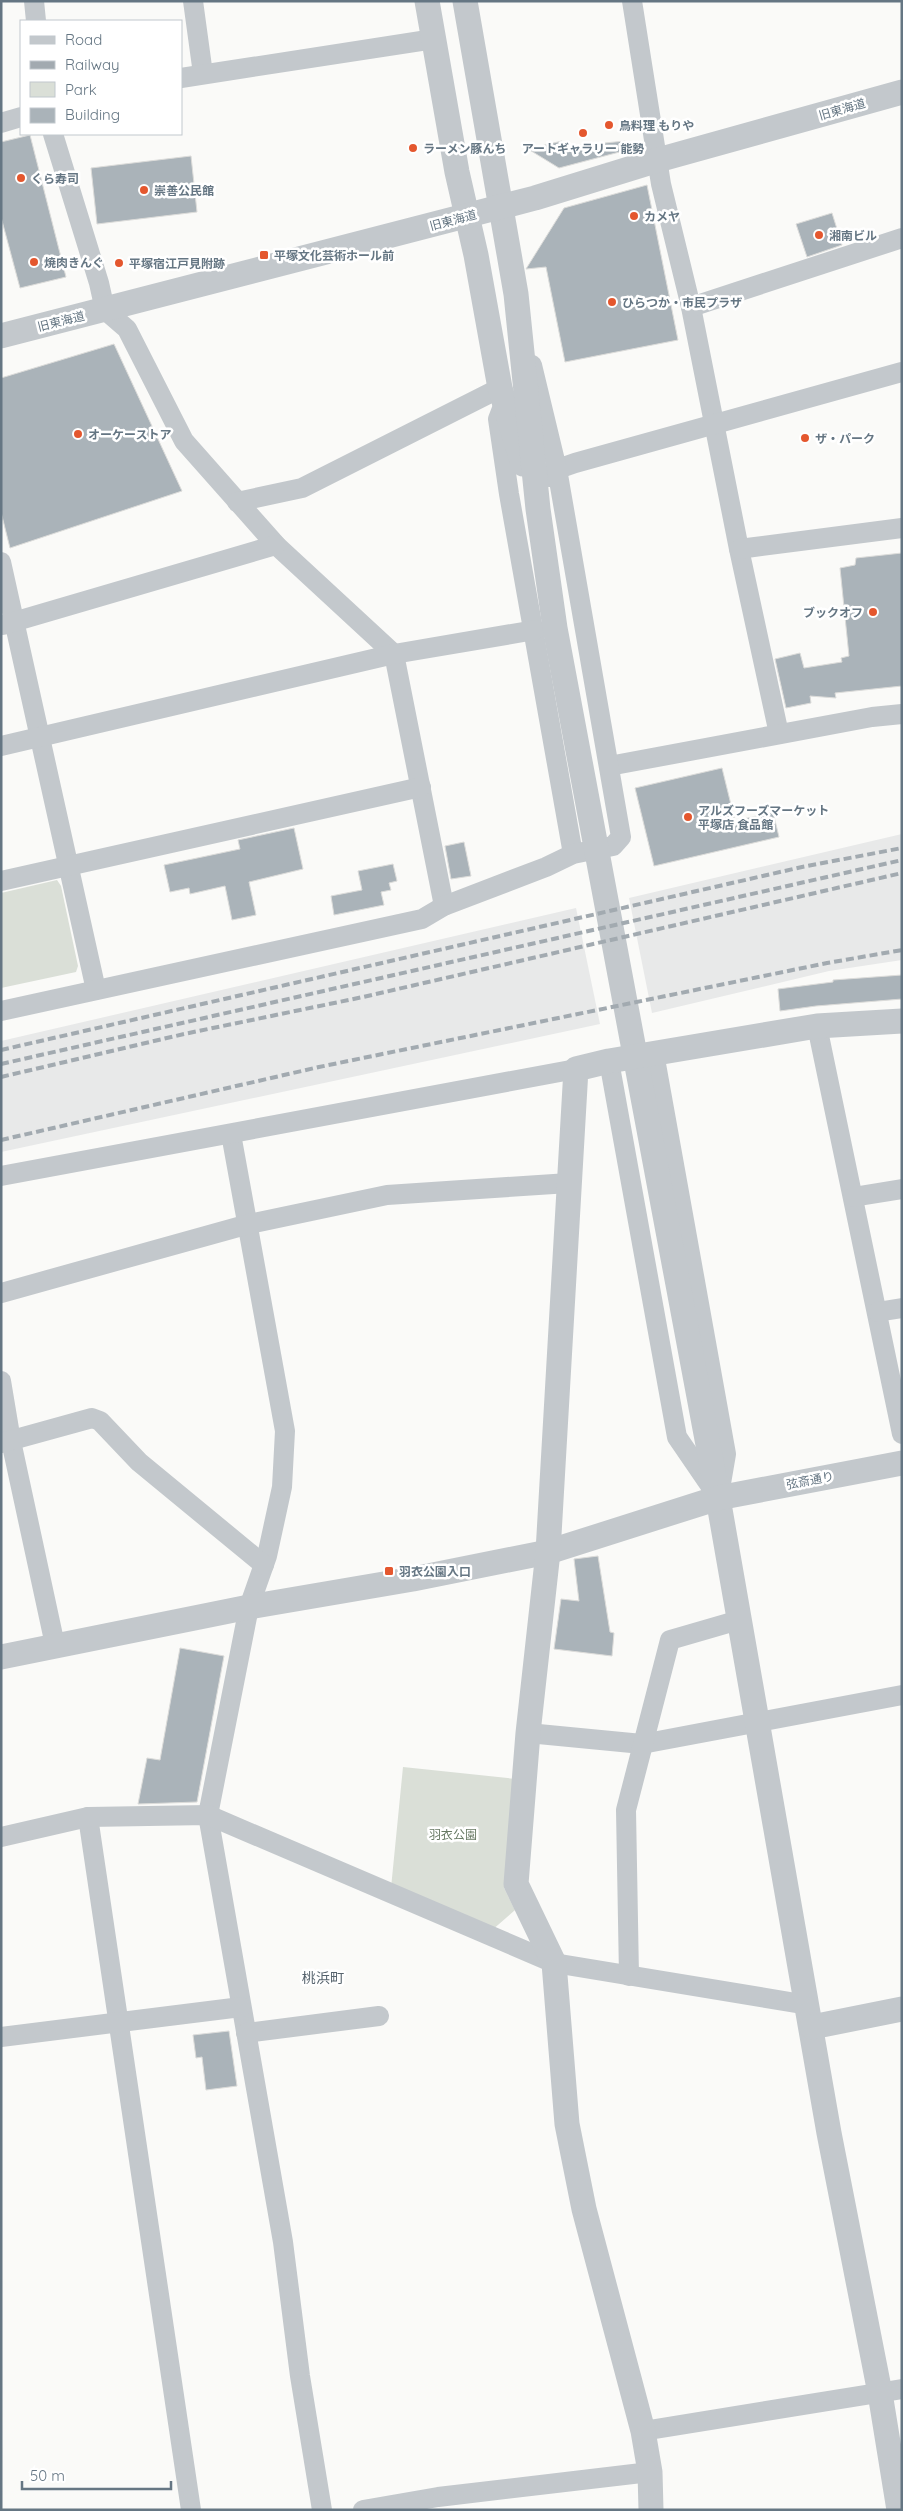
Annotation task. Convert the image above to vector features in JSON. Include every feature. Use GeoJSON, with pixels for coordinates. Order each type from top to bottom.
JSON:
{"type":"FeatureCollection","features":[{"type":"Feature","properties":{"kind":"street"},"geometry":{"type":"LineString","coordinates":[[34,1],[36,20]]}},
{"type":"Feature","properties":{"kind":"street"},"geometry":{"type":"LineString","coordinates":[[193,1],[203,74]]}},
{"type":"Feature","properties":{"kind":"street"},"geometry":{"type":"LineString","coordinates":[[427,1],[457,172],[468,216],[502,397],[538,509]]}},
{"type":"Feature","properties":{"kind":"street"},"geometry":{"type":"LineString","coordinates":[[1,1011],[422,919],[444,906],[546,867],[573,854],[613,846],[621,837],[556,469],[516,294],[465,1]]}},
{"type":"Feature","properties":{"kind":"street"},"geometry":{"type":"LineString","coordinates":[[632,1],[661,184],[691,307],[739,549],[779,734]]}},
{"type":"Feature","properties":{"kind":"street"},"geometry":{"type":"LineString","coordinates":[[182,78],[434,39]]}},
{"type":"Feature","properties":{"kind":"street","name":"旧東海道"},"geometry":{"type":"LineString","coordinates":[[1,336],[468,216],[658,160],[902,92]]}},
{"type":"Feature","properties":{"kind":"street"},"geometry":{"type":"LineString","coordinates":[[1,123],[20,117]]}},
{"type":"Feature","properties":{"kind":"street"},"geometry":{"type":"LineString","coordinates":[[53,135],[99,282],[105,310],[126,330],[184,441],[276,545],[394,654],[444,906]]}},
{"type":"Feature","properties":{"kind":"street"},"geometry":{"type":"LineString","coordinates":[[691,307],[902,238]]}},
{"type":"Feature","properties":{"kind":"street"},"geometry":{"type":"LineString","coordinates":[[516,294],[538,509],[557,638],[718,1498],[829,2133],[891,2391],[899,2510]]}},
{"type":"Feature","properties":{"kind":"street"},"geometry":{"type":"LineString","coordinates":[[538,509],[550,474],[556,469],[714,423],[902,372]]}},
{"type":"Feature","properties":{"kind":"street"},"geometry":{"type":"LineString","coordinates":[[237,502],[302,488],[502,397]]}},
{"type":"Feature","properties":{"kind":"street"},"geometry":{"type":"LineString","coordinates":[[502,397],[498,419],[509,494],[535,630],[573,854]]}},
{"type":"Feature","properties":{"kind":"street"},"geometry":{"type":"LineString","coordinates":[[739,549],[902,528]]}},
{"type":"Feature","properties":{"kind":"street"},"geometry":{"type":"LineString","coordinates":[[8,624],[276,545]]}},
{"type":"Feature","properties":{"kind":"street"},"geometry":{"type":"LineString","coordinates":[[1,562],[8,624],[40,736],[96,990]]}},
{"type":"Feature","properties":{"kind":"street"},"geometry":{"type":"LineString","coordinates":[[1,746],[394,654],[535,630]]}},
{"type":"Feature","properties":{"kind":"street"},"geometry":{"type":"LineString","coordinates":[[609,766],[872,717],[902,714]]}},
{"type":"Feature","properties":{"kind":"street"},"geometry":{"type":"LineString","coordinates":[[1,881],[421,787]]}},
{"type":"Feature","properties":{"kind":"street"},"geometry":{"type":"LineString","coordinates":[[1,1176],[654,1053],[817,1026],[902,1021]]}},
{"type":"Feature","properties":{"kind":"street"},"geometry":{"type":"LineString","coordinates":[[817,1026],[902,1434]]}},
{"type":"Feature","properties":{"kind":"street"},"geometry":{"type":"LineString","coordinates":[[654,1053],[726,1454],[718,1498]]}},
{"type":"Feature","properties":{"kind":"street"},"geometry":{"type":"LineString","coordinates":[[608,1061],[677,1437],[718,1498]]}},
{"type":"Feature","properties":{"kind":"street"},"geometry":{"type":"LineString","coordinates":[[576,1069],[548,1552],[528,1733],[516,1884],[554,1963],[566,2124],[586,2218],[643,2431],[650,2472],[651,2510]]}},
{"type":"Feature","properties":{"kind":"street"},"geometry":{"type":"LineString","coordinates":[[231,1134],[249,1224],[285,1431],[282,1487],[264,1565],[249,1607],[208,1815],[283,2242],[300,2376],[322,2510]]}},
{"type":"Feature","properties":{"kind":"street"},"geometry":{"type":"LineString","coordinates":[[1,1294],[249,1224],[387,1195],[569,1183]]}},
{"type":"Feature","properties":{"kind":"street"},"geometry":{"type":"LineString","coordinates":[[854,1197],[902,1189]]}},
{"type":"Feature","properties":{"kind":"street"},"geometry":{"type":"LineString","coordinates":[[877,1312],[902,1308]]}},
{"type":"Feature","properties":{"kind":"street"},"geometry":{"type":"LineString","coordinates":[[1,1381],[6,1442],[55,1645]]}},
{"type":"Feature","properties":{"kind":"street"},"geometry":{"type":"LineString","coordinates":[[6,1442],[92,1418],[100,1422],[139,1462],[264,1565]]}},
{"type":"Feature","properties":{"kind":"street","name":"弦斎通り"},"geometry":{"type":"LineString","coordinates":[[1,1657],[249,1607],[413,1579],[548,1552],[718,1498],[902,1463]]}},
{"type":"Feature","properties":{"kind":"street"},"geometry":{"type":"LineString","coordinates":[[629,1976],[626,1810],[670,1640],[739,1620]]}},
{"type":"Feature","properties":{"kind":"street"},"geometry":{"type":"LineString","coordinates":[[528,1733],[642,1744],[902,1695]]}},
{"type":"Feature","properties":{"kind":"street"},"geometry":{"type":"LineString","coordinates":[[1,1838],[88,1817],[208,1815],[554,1963],[629,1976],[810,2016],[902,2009]]}},
{"type":"Feature","properties":{"kind":"street"},"geometry":{"type":"LineString","coordinates":[[88,1817],[191,2510]]}},
{"type":"Feature","properties":{"kind":"street"},"geometry":{"type":"LineString","coordinates":[[1,2037],[241,2007]]}},
{"type":"Feature","properties":{"kind":"street"},"geometry":{"type":"LineString","coordinates":[[246,2033],[378,2016]]}},
{"type":"Feature","properties":{"kind":"street"},"geometry":{"type":"LineString","coordinates":[[643,2431],[891,2391]]}},
{"type":"Feature","properties":{"kind":"street"},"geometry":{"type":"LineString","coordinates":[[363,2510],[438,2497],[650,2472]]}},
{"type":"Feature","properties":{"kind":"shaded area"},"geometry":{"type":"Polygon","coordinates":[[[902,834],[902,960],[829,971],[652,1013],[629,898],[902,834]]]}},
{"type":"Feature","properties":{"kind":"shaded area"},"geometry":{"type":"Polygon","coordinates":[[[576,908],[600,1024],[1,1152],[1,1041],[576,908]]]}},
{"type":"Feature","properties":{"kind":"green space"},"geometry":{"type":"Polygon","coordinates":[[[57,880],[61,886],[78,966],[76,972],[1,988],[1,893],[57,880]]]}},
{"type":"Feature","properties":{"kind":"green space","name":"羽衣公園"},"geometry":{"type":"Polygon","coordinates":[[[403,1767],[516,1779],[504,1888],[515,1910],[491,1931],[391,1888],[403,1767]]]}},
{"type":"Feature","properties":{"kind":"building"},"geometry":{"type":"Polygon","coordinates":[[[30,135],[66,277],[20,288],[1,217],[1,142],[30,135]]]}},
{"type":"Feature","properties":{"kind":"building"},"geometry":{"type":"Polygon","coordinates":[[[562,141],[564,147],[625,141],[627,150],[559,168],[528,149],[562,141]]]}},
{"type":"Feature","properties":{"kind":"building","name":"崇善公民館"},"geometry":{"type":"Polygon","coordinates":[[[191,156],[197,212],[97,224],[91,168],[191,156]]]}},
{"type":"Feature","properties":{"kind":"building","name":"ひらつか・市民プラザ"},"geometry":{"type":"Polygon","coordinates":[[[647,185],[678,340],[565,362],[546,267],[526,269],[564,208],[647,185]]]}},
{"type":"Feature","properties":{"kind":"building","name":"湘南ビル"},"geometry":{"type":"Polygon","coordinates":[[[832,213],[842,245],[807,257],[796,224],[832,213]]]}},
{"type":"Feature","properties":{"kind":"building","name":"オーケーストア"},"geometry":{"type":"Polygon","coordinates":[[[114,344],[182,491],[10,548],[1,512],[1,378],[114,344]]]}},
{"type":"Feature","properties":{"kind":"building","name":"ブックオフ"},"geometry":{"type":"Polygon","coordinates":[[[902,553],[902,686],[835,693],[836,698],[810,696],[811,703],[786,708],[775,659],[800,653],[804,668],[842,662],[841,658],[849,656],[840,568],[855,565],[856,558],[902,553]]]}},
{"type":"Feature","properties":{"kind":"building","name":"アルズフーズマーケット 平塚店 食品館"},"geometry":{"type":"Polygon","coordinates":[[[722,768],[735,821],[773,812],[779,837],[654,866],[635,788],[722,768]]]}},
{"type":"Feature","properties":{"kind":"building"},"geometry":{"type":"Polygon","coordinates":[[[294,828],[303,869],[249,882],[256,915],[232,920],[225,886],[190,894],[189,888],[170,892],[164,865],[240,849],[238,840],[294,828]]]}},
{"type":"Feature","properties":{"kind":"building"},"geometry":{"type":"Polygon","coordinates":[[[464,842],[471,876],[451,879],[445,846],[464,842]]]}},
{"type":"Feature","properties":{"kind":"building"},"geometry":{"type":"Polygon","coordinates":[[[393,864],[397,881],[389,883],[391,890],[381,892],[384,905],[334,915],[331,896],[362,890],[358,871],[393,864]]]}},
{"type":"Feature","properties":{"kind":"building"},"geometry":{"type":"Polygon","coordinates":[[[902,975],[902,999],[780,1011],[778,989],[833,982],[833,980],[902,975]]]}},
{"type":"Feature","properties":{"kind":"building"},"geometry":{"type":"Polygon","coordinates":[[[598,1556],[610,1632],[614,1633],[612,1656],[554,1649],[561,1599],[579,1601],[574,1559],[598,1556]]]}},
{"type":"Feature","properties":{"kind":"building"},"geometry":{"type":"Polygon","coordinates":[[[180,1648],[224,1656],[197,1802],[138,1804],[147,1758],[160,1760],[180,1648]]]}},
{"type":"Feature","properties":{"kind":"building"},"geometry":{"type":"Polygon","coordinates":[[[229,2031],[237,2086],[206,2090],[202,2057],[196,2058],[193,2035],[229,2031]]]}},
{"type":"Feature","properties":{"kind":"railway"},"geometry":{"type":"LineString","coordinates":[[1,1050],[802,867],[902,848]]}},
{"type":"Feature","properties":{"kind":"railway"},"geometry":{"type":"LineString","coordinates":[[1,1064],[902,860]]}},
{"type":"Feature","properties":{"kind":"railway"},"geometry":{"type":"LineString","coordinates":[[1,1077],[184,1034],[363,997],[902,873]]}},
{"type":"Feature","properties":{"kind":"railway"},"geometry":{"type":"LineString","coordinates":[[1,1140],[319,1067],[827,963],[902,950]]}},
{"type":"Feature","properties":{"kind":"place","name":"鳥料理 もりや"},"geometry":{"type":"Point","coordinates":[609,125]}},
{"type":"Feature","properties":{"kind":"place","name":"アートギャラリー 能勢"},"geometry":{"type":"Point","coordinates":[583,133]}},
{"type":"Feature","properties":{"kind":"place","name":"ラーメン豚んち"},"geometry":{"type":"Point","coordinates":[413,148]}},
{"type":"Feature","properties":{"kind":"place","name":"くら寿司"},"geometry":{"type":"Point","coordinates":[21,178]}},
{"type":"Feature","properties":{"kind":"place","name":"崇善公民館"},"geometry":{"type":"Point","coordinates":[144,190]}},
{"type":"Feature","properties":{"kind":"place","name":"カメヤ"},"geometry":{"type":"Point","coordinates":[634,216]}},
{"type":"Feature","properties":{"kind":"place","name":"湘南ビル"},"geometry":{"type":"Point","coordinates":[819,235]}},
{"type":"Feature","properties":{"kind":"place","name":"平塚文化芸術ホール前"},"geometry":{"type":"Point","coordinates":[264,255]}},
{"type":"Feature","properties":{"kind":"place","name":"焼肉きんぐ"},"geometry":{"type":"Point","coordinates":[34,262]}},
{"type":"Feature","properties":{"kind":"place","name":"平塚宿江戸見附跡"},"geometry":{"type":"Point","coordinates":[119,263]}},
{"type":"Feature","properties":{"kind":"place","name":"ひらつか・市民プラザ"},"geometry":{"type":"Point","coordinates":[612,302]}},
{"type":"Feature","properties":{"kind":"place","name":"オーケーストア"},"geometry":{"type":"Point","coordinates":[78,434]}},
{"type":"Feature","properties":{"kind":"place","name":"ザ・パーク"},"geometry":{"type":"Point","coordinates":[805,438]}},
{"type":"Feature","properties":{"kind":"place","name":"ブックオフ"},"geometry":{"type":"Point","coordinates":[873,612]}},
{"type":"Feature","properties":{"kind":"place","name":"アルズフーズマーケット 平塚店 食品館"},"geometry":{"type":"Point","coordinates":[688,817]}},
{"type":"Feature","properties":{"kind":"place","name":"羽衣公園入口"},"geometry":{"type":"Point","coordinates":[389,1571]}},
{"type":"Feature","properties":{"kind":"district","name":"桃浜町"},"geometry":{"type":"Point","coordinates":[323,1978]}}]}
